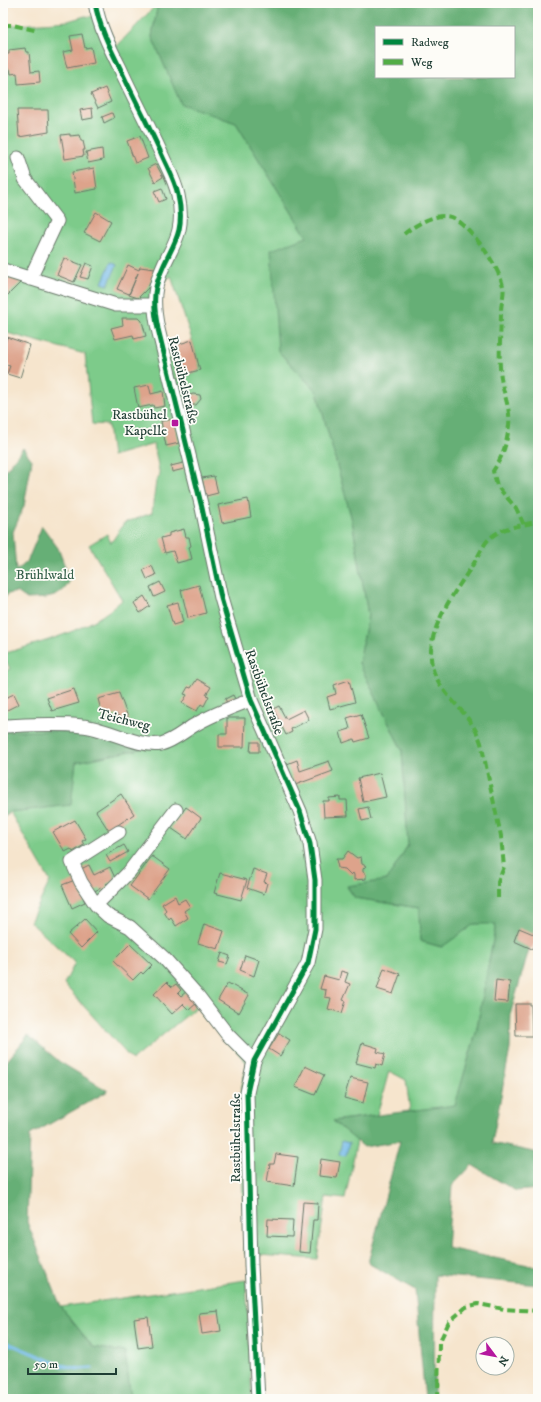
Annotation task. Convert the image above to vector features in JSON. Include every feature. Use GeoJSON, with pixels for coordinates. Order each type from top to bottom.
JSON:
{"type":"FeatureCollection","features":[{"type":"Feature","properties":{"kind":"street","name":"Rastbühelstraße"},"geometry":{"type":"LineString","coordinates":[[95,3],[98,16],[112,52],[174,181],[180,205],[180,229],[156,286],[154,305],[158,329],[200,500],[220,598],[251,700],[300,811],[310,844],[316,898],[315,929],[308,963],[254,1061],[247,1093],[251,1265],[258,1399]]}},
{"type":"Feature","properties":{"kind":"street"},"geometry":{"type":"LineString","coordinates":[[18,158],[25,179],[57,221],[30,279]]}},
{"type":"Feature","properties":{"kind":"street"},"geometry":{"type":"LineString","coordinates":[[3,270],[116,305],[154,305]]}},
{"type":"Feature","properties":{"kind":"street","name":"Teichweg"},"geometry":{"type":"LineString","coordinates":[[3,726],[38,724],[83,726],[113,733],[145,744],[160,744],[169,741],[194,725],[251,700]]}},
{"type":"Feature","properties":{"kind":"street"},"geometry":{"type":"LineString","coordinates":[[96,905],[129,872],[176,810]]}},
{"type":"Feature","properties":{"kind":"street"},"geometry":{"type":"LineString","coordinates":[[119,832],[72,862],[81,882],[96,905],[108,916],[130,927],[164,958],[198,996],[227,1034],[254,1061]]}},
{"type":"Feature","properties":{"kind":"green space"},"geometry":{"type":"Polygon","coordinates":[[[158,3],[152,37],[181,103],[236,123],[307,237],[278,351],[317,392],[352,520],[368,615],[359,663],[402,750],[408,845],[387,880],[347,887],[355,898],[419,908],[420,941],[441,947],[474,924],[496,923],[476,1033],[455,1106],[410,1111],[406,1080],[389,1071],[377,1115],[333,1121],[357,1141],[345,1199],[326,1197],[317,1259],[245,1254],[239,1099],[247,1063],[197,1007],[132,1060],[64,984],[75,963],[30,922],[50,881],[10,812],[70,805],[76,762],[140,749],[3,731],[3,672],[10,669],[3,654],[66,634],[96,620],[122,600],[89,545],[107,534],[111,543],[124,523],[152,513],[156,481],[160,476],[154,444],[112,456],[108,425],[92,424],[85,354],[3,332],[3,26],[68,21],[85,16],[104,18],[116,47],[158,3]],[[171,276],[162,284],[158,297],[164,334],[177,379],[200,370],[171,276]]]}},
{"type":"Feature","properties":{"kind":"green space"},"geometry":{"type":"Polygon","coordinates":[[[158,3],[538,3],[538,925],[536,925],[511,1012],[510,1049],[492,1143],[538,1153],[538,1189],[516,1191],[472,1165],[452,1186],[447,1248],[538,1267],[538,1285],[435,1275],[434,1399],[425,1399],[415,1290],[368,1263],[400,1141],[364,1147],[333,1121],[455,1105],[476,1033],[496,924],[474,924],[442,947],[420,941],[419,908],[355,898],[347,886],[387,880],[408,845],[402,750],[359,663],[368,615],[352,520],[317,392],[278,351],[271,250],[307,237],[236,123],[181,104],[152,37],[158,3]]]}},
{"type":"Feature","properties":{"kind":"green space","name":"Brühlwald"},"geometry":{"type":"Polygon","coordinates":[[[23,448],[32,460],[24,506],[13,532],[16,571],[27,562],[42,526],[58,548],[70,580],[62,591],[52,597],[27,599],[17,592],[8,594],[3,600],[3,469],[7,469],[23,448]]]}},
{"type":"Feature","properties":{"kind":"green space"},"geometry":{"type":"Polygon","coordinates":[[[3,731],[78,731],[141,749],[76,762],[71,805],[10,812],[3,817],[3,731]]]}},
{"type":"Feature","properties":{"kind":"green space"},"geometry":{"type":"Polygon","coordinates":[[[28,1035],[60,1062],[108,1091],[30,1135],[27,1222],[61,1307],[93,1347],[125,1352],[131,1399],[3,1399],[3,1066],[28,1035]]]}},
{"type":"Feature","properties":{"kind":"green space"},"geometry":{"type":"Polygon","coordinates":[[[246,1280],[252,1399],[131,1399],[125,1352],[93,1347],[61,1307],[246,1280]]]}},
{"type":"Feature","properties":{"kind":"water"},"geometry":{"type":"Polygon","coordinates":[[[111,262],[117,265],[108,285],[102,283],[111,262]]]}},
{"type":"Feature","properties":{"kind":"water"},"geometry":{"type":"Polygon","coordinates":[[[342,1141],[349,1143],[346,1156],[339,1155],[342,1141]]]}},
{"type":"Feature","properties":{"kind":"building"},"geometry":{"type":"Polygon","coordinates":[[[82,34],[85,48],[91,47],[94,63],[67,68],[63,52],[73,50],[70,36],[82,34]]]}},
{"type":"Feature","properties":{"kind":"building"},"geometry":{"type":"Polygon","coordinates":[[[25,48],[26,52],[29,52],[31,72],[39,71],[40,82],[18,84],[17,73],[11,74],[10,69],[6,69],[4,54],[9,54],[9,50],[25,48]]]}},
{"type":"Feature","properties":{"kind":"building"},"geometry":{"type":"Polygon","coordinates":[[[105,88],[111,102],[98,108],[91,94],[105,88]]]}},
{"type":"Feature","properties":{"kind":"building"},"geometry":{"type":"Polygon","coordinates":[[[92,108],[93,118],[82,120],[80,110],[92,108]]]}},
{"type":"Feature","properties":{"kind":"building"},"geometry":{"type":"Polygon","coordinates":[[[17,110],[48,110],[49,132],[19,137],[17,110]]]}},
{"type":"Feature","properties":{"kind":"building"},"geometry":{"type":"Polygon","coordinates":[[[112,113],[114,118],[104,123],[102,117],[112,113]]]}},
{"type":"Feature","properties":{"kind":"building"},"geometry":{"type":"Polygon","coordinates":[[[70,134],[70,136],[79,135],[81,141],[83,141],[85,150],[83,150],[84,156],[65,159],[61,135],[70,134]]]}},
{"type":"Feature","properties":{"kind":"building"},"geometry":{"type":"Polygon","coordinates":[[[140,136],[148,158],[135,163],[127,141],[140,136]]]}},
{"type":"Feature","properties":{"kind":"building"},"geometry":{"type":"Polygon","coordinates":[[[102,149],[103,160],[88,163],[86,152],[102,149]]]}},
{"type":"Feature","properties":{"kind":"building"},"geometry":{"type":"Polygon","coordinates":[[[156,164],[163,177],[155,182],[148,168],[156,164]]]}},
{"type":"Feature","properties":{"kind":"building"},"geometry":{"type":"Polygon","coordinates":[[[94,168],[97,189],[75,193],[72,172],[94,168]]]}},
{"type":"Feature","properties":{"kind":"building"},"geometry":{"type":"Polygon","coordinates":[[[3,170],[7,172],[3,181],[3,170]]]}},
{"type":"Feature","properties":{"kind":"building"},"geometry":{"type":"Polygon","coordinates":[[[162,188],[166,199],[159,202],[154,191],[162,188]]]}},
{"type":"Feature","properties":{"kind":"building"},"geometry":{"type":"Polygon","coordinates":[[[96,212],[111,221],[100,241],[84,233],[96,212]]]}},
{"type":"Feature","properties":{"kind":"building"},"geometry":{"type":"Polygon","coordinates":[[[64,258],[82,265],[74,282],[57,275],[64,258]]]}},
{"type":"Feature","properties":{"kind":"building"},"geometry":{"type":"Polygon","coordinates":[[[86,263],[93,266],[88,279],[80,277],[86,263]]]}},
{"type":"Feature","properties":{"kind":"building"},"geometry":{"type":"Polygon","coordinates":[[[128,265],[139,270],[140,267],[155,269],[148,288],[138,298],[129,295],[138,273],[129,294],[117,289],[128,265]]]}},
{"type":"Feature","properties":{"kind":"building"},"geometry":{"type":"Polygon","coordinates":[[[3,276],[21,282],[8,295],[3,293],[3,276]]]}},
{"type":"Feature","properties":{"kind":"building"},"geometry":{"type":"Polygon","coordinates":[[[122,318],[139,318],[142,321],[146,336],[134,339],[133,335],[115,339],[111,328],[123,325],[122,318]]]}},
{"type":"Feature","properties":{"kind":"building"},"geometry":{"type":"Polygon","coordinates":[[[7,337],[30,345],[20,378],[7,374],[10,366],[3,364],[3,350],[7,337]]]}},
{"type":"Feature","properties":{"kind":"building"},"geometry":{"type":"Polygon","coordinates":[[[192,340],[200,370],[184,374],[176,345],[192,340]]]}},
{"type":"Feature","properties":{"kind":"building"},"geometry":{"type":"Polygon","coordinates":[[[149,385],[151,394],[163,391],[165,406],[154,408],[153,405],[138,408],[134,388],[149,385]]]}},
{"type":"Feature","properties":{"kind":"building"},"geometry":{"type":"Polygon","coordinates":[[[193,394],[200,395],[201,399],[196,405],[189,405],[187,396],[193,394]]]}},
{"type":"Feature","properties":{"kind":"building"},"geometry":{"type":"Polygon","coordinates":[[[174,419],[179,443],[166,446],[161,421],[174,419]]]}},
{"type":"Feature","properties":{"kind":"building"},"geometry":{"type":"Polygon","coordinates":[[[183,463],[184,469],[172,472],[171,466],[183,463]]]}},
{"type":"Feature","properties":{"kind":"building"},"geometry":{"type":"Polygon","coordinates":[[[214,476],[218,493],[206,496],[202,478],[214,476]]]}},
{"type":"Feature","properties":{"kind":"building"},"geometry":{"type":"Polygon","coordinates":[[[248,499],[251,517],[222,523],[218,505],[248,499]]]}},
{"type":"Feature","properties":{"kind":"building"},"geometry":{"type":"Polygon","coordinates":[[[184,529],[186,537],[189,537],[191,546],[189,547],[192,559],[177,563],[173,551],[165,553],[161,538],[169,536],[169,533],[184,529]]]}},
{"type":"Feature","properties":{"kind":"building"},"geometry":{"type":"Polygon","coordinates":[[[152,566],[156,575],[147,579],[143,570],[152,566]]]}},
{"type":"Feature","properties":{"kind":"building"},"geometry":{"type":"Polygon","coordinates":[[[160,582],[165,592],[154,597],[150,587],[160,582]]]}},
{"type":"Feature","properties":{"kind":"building"},"geometry":{"type":"Polygon","coordinates":[[[199,585],[206,613],[188,618],[181,590],[199,585]]]}},
{"type":"Feature","properties":{"kind":"building"},"geometry":{"type":"Polygon","coordinates":[[[144,596],[150,606],[140,613],[134,603],[144,596]]]}},
{"type":"Feature","properties":{"kind":"building"},"geometry":{"type":"Polygon","coordinates":[[[178,602],[183,622],[173,625],[167,605],[178,602]]]}},
{"type":"Feature","properties":{"kind":"building"},"geometry":{"type":"Polygon","coordinates":[[[197,679],[211,687],[206,695],[209,696],[204,706],[201,704],[197,711],[182,703],[187,695],[184,694],[188,687],[191,688],[197,679]]]}},
{"type":"Feature","properties":{"kind":"building"},"geometry":{"type":"Polygon","coordinates":[[[349,680],[355,702],[330,709],[327,697],[336,694],[334,685],[349,680]]]}},
{"type":"Feature","properties":{"kind":"building"},"geometry":{"type":"Polygon","coordinates":[[[74,689],[79,703],[52,711],[47,698],[74,689]]]}},
{"type":"Feature","properties":{"kind":"building"},"geometry":{"type":"Polygon","coordinates":[[[119,693],[129,720],[120,722],[118,715],[109,717],[108,712],[102,714],[98,699],[119,693]]]}},
{"type":"Feature","properties":{"kind":"building"},"geometry":{"type":"Polygon","coordinates":[[[3,694],[5,698],[14,694],[19,704],[3,712],[3,694]]]}},
{"type":"Feature","properties":{"kind":"building"},"geometry":{"type":"Polygon","coordinates":[[[233,695],[235,699],[227,703],[225,699],[233,695]]]}},
{"type":"Feature","properties":{"kind":"building"},"geometry":{"type":"Polygon","coordinates":[[[279,706],[286,719],[304,710],[309,720],[291,729],[292,732],[286,735],[273,709],[279,706]]]}},
{"type":"Feature","properties":{"kind":"building"},"geometry":{"type":"Polygon","coordinates":[[[361,714],[369,738],[355,742],[354,739],[343,743],[340,732],[350,729],[347,718],[361,714]]]}},
{"type":"Feature","properties":{"kind":"building"},"geometry":{"type":"Polygon","coordinates":[[[227,718],[245,718],[244,747],[219,747],[219,734],[227,734],[227,718]]]}},
{"type":"Feature","properties":{"kind":"building"},"geometry":{"type":"Polygon","coordinates":[[[251,742],[259,742],[259,752],[250,752],[251,742]]]}},
{"type":"Feature","properties":{"kind":"building"},"geometry":{"type":"Polygon","coordinates":[[[297,760],[300,771],[329,761],[333,771],[295,785],[287,764],[297,760]]]}},
{"type":"Feature","properties":{"kind":"building"},"geometry":{"type":"Polygon","coordinates":[[[380,773],[386,797],[363,802],[358,778],[380,773]]]}},
{"type":"Feature","properties":{"kind":"building"},"geometry":{"type":"Polygon","coordinates":[[[121,794],[134,814],[109,831],[96,811],[121,794]]]}},
{"type":"Feature","properties":{"kind":"building"},"geometry":{"type":"Polygon","coordinates":[[[340,797],[340,800],[347,800],[348,816],[324,817],[323,801],[329,801],[329,798],[340,797]]]}},
{"type":"Feature","properties":{"kind":"building"},"geometry":{"type":"Polygon","coordinates":[[[186,807],[201,818],[187,839],[171,828],[186,807]]]}},
{"type":"Feature","properties":{"kind":"building"},"geometry":{"type":"Polygon","coordinates":[[[368,807],[371,819],[362,821],[359,809],[368,807]]]}},
{"type":"Feature","properties":{"kind":"building"},"geometry":{"type":"Polygon","coordinates":[[[75,820],[86,839],[82,841],[84,845],[73,852],[71,849],[65,852],[53,832],[75,820]]]}},
{"type":"Feature","properties":{"kind":"building"},"geometry":{"type":"Polygon","coordinates":[[[124,845],[128,852],[110,862],[106,855],[124,845]]]}},
{"type":"Feature","properties":{"kind":"building"},"geometry":{"type":"Polygon","coordinates":[[[348,851],[357,858],[361,857],[362,864],[366,866],[363,869],[363,872],[366,874],[366,879],[354,880],[353,873],[351,875],[345,869],[338,868],[336,859],[342,859],[348,851]]]}},
{"type":"Feature","properties":{"kind":"building"},"geometry":{"type":"Polygon","coordinates":[[[152,856],[170,869],[148,899],[130,886],[152,856]]]}},
{"type":"Feature","properties":{"kind":"building"},"geometry":{"type":"Polygon","coordinates":[[[89,865],[94,875],[110,867],[116,880],[106,884],[108,888],[102,891],[101,888],[92,892],[81,869],[89,865]]]}},
{"type":"Feature","properties":{"kind":"building"},"geometry":{"type":"Polygon","coordinates":[[[253,869],[267,874],[264,882],[267,883],[264,894],[247,888],[253,869]]]}},
{"type":"Feature","properties":{"kind":"building"},"geometry":{"type":"Polygon","coordinates":[[[220,873],[247,880],[241,900],[214,893],[220,873]]]}},
{"type":"Feature","properties":{"kind":"building"},"geometry":{"type":"Polygon","coordinates":[[[75,880],[85,902],[72,908],[62,885],[75,880]]]}},
{"type":"Feature","properties":{"kind":"building"},"geometry":{"type":"Polygon","coordinates":[[[175,896],[178,903],[185,899],[190,907],[184,911],[188,918],[176,926],[171,918],[169,920],[164,912],[166,910],[162,904],[175,896]]]}},
{"type":"Feature","properties":{"kind":"building"},"geometry":{"type":"Polygon","coordinates":[[[85,919],[97,932],[81,948],[68,934],[85,919]]]}},
{"type":"Feature","properties":{"kind":"building"},"geometry":{"type":"Polygon","coordinates":[[[204,924],[224,931],[218,949],[198,943],[204,924]]]}},
{"type":"Feature","properties":{"kind":"building"},"geometry":{"type":"Polygon","coordinates":[[[519,928],[538,936],[532,949],[514,941],[519,928]]]}},
{"type":"Feature","properties":{"kind":"building"},"geometry":{"type":"Polygon","coordinates":[[[130,944],[152,965],[143,974],[141,972],[133,980],[113,961],[130,944]]]}},
{"type":"Feature","properties":{"kind":"building"},"geometry":{"type":"Polygon","coordinates":[[[222,953],[230,956],[227,964],[219,962],[222,953]]]}},
{"type":"Feature","properties":{"kind":"building"},"geometry":{"type":"Polygon","coordinates":[[[245,955],[259,960],[254,976],[240,970],[245,955]]]}},
{"type":"Feature","properties":{"kind":"building"},"geometry":{"type":"Polygon","coordinates":[[[384,968],[400,974],[393,994],[377,989],[384,968]]]}},
{"type":"Feature","properties":{"kind":"building"},"geometry":{"type":"Polygon","coordinates":[[[341,971],[348,973],[345,982],[350,984],[343,1000],[346,1001],[342,1013],[328,1009],[331,998],[325,997],[326,990],[320,989],[324,976],[339,980],[341,971]]]}},
{"type":"Feature","properties":{"kind":"building"},"geometry":{"type":"Polygon","coordinates":[[[496,980],[510,982],[508,1002],[494,1001],[496,980]]]}},
{"type":"Feature","properties":{"kind":"building"},"geometry":{"type":"Polygon","coordinates":[[[167,982],[172,987],[176,984],[181,990],[178,993],[181,996],[187,991],[198,1002],[189,1010],[183,1004],[172,1014],[154,994],[167,982]]]}},
{"type":"Feature","properties":{"kind":"building"},"geometry":{"type":"Polygon","coordinates":[[[228,983],[249,995],[239,1013],[218,1000],[228,983]]]}},
{"type":"Feature","properties":{"kind":"building"},"geometry":{"type":"Polygon","coordinates":[[[515,1004],[531,1004],[532,1036],[516,1036],[515,1004]]]}},
{"type":"Feature","properties":{"kind":"building"},"geometry":{"type":"Polygon","coordinates":[[[279,1033],[290,1040],[280,1056],[269,1049],[279,1033]]]}},
{"type":"Feature","properties":{"kind":"building"},"geometry":{"type":"Polygon","coordinates":[[[362,1043],[378,1048],[377,1052],[385,1054],[382,1066],[376,1064],[375,1068],[356,1063],[362,1043]]]}},
{"type":"Feature","properties":{"kind":"building"},"geometry":{"type":"Polygon","coordinates":[[[305,1066],[324,1075],[315,1095],[295,1087],[305,1066]]]}},
{"type":"Feature","properties":{"kind":"building"},"geometry":{"type":"Polygon","coordinates":[[[350,1078],[368,1082],[363,1103],[344,1098],[350,1078]]]}},
{"type":"Feature","properties":{"kind":"building"},"geometry":{"type":"Polygon","coordinates":[[[276,1154],[298,1157],[294,1186],[267,1182],[270,1164],[274,1164],[276,1154]]]}},
{"type":"Feature","properties":{"kind":"building"},"geometry":{"type":"Polygon","coordinates":[[[321,1159],[340,1162],[337,1178],[319,1176],[321,1159]]]}},
{"type":"Feature","properties":{"kind":"building"},"geometry":{"type":"Polygon","coordinates":[[[303,1202],[318,1203],[317,1220],[313,1220],[310,1253],[299,1252],[303,1202]]]}},
{"type":"Feature","properties":{"kind":"building"},"geometry":{"type":"Polygon","coordinates":[[[268,1219],[293,1220],[292,1237],[267,1236],[268,1219]]]}},
{"type":"Feature","properties":{"kind":"building"},"geometry":{"type":"Polygon","coordinates":[[[218,1311],[221,1331],[202,1334],[199,1313],[218,1311]]]}},
{"type":"Feature","properties":{"kind":"building"},"geometry":{"type":"Polygon","coordinates":[[[148,1317],[152,1346],[138,1348],[134,1319],[148,1317]]]}},
{"type":"Feature","properties":{"kind":"waterway"},"geometry":{"type":"LineString","coordinates":[[3,1341],[60,1365],[79,1369],[92,1368]]}},
{"type":"Feature","properties":{"kind":"marked path"},"geometry":{"type":"LineString","coordinates":[[3,25],[13,25],[38,31]]}},
{"type":"Feature","properties":{"kind":"marked path"},"geometry":{"type":"LineString","coordinates":[[404,234],[426,220],[439,216],[451,217],[459,221],[475,237],[496,268],[504,292],[501,310],[500,370],[509,419],[506,444],[493,471],[497,486],[516,508],[524,525]]}},
{"type":"Feature","properties":{"kind":"marked path"},"geometry":{"type":"LineString","coordinates":[[498,898],[498,882],[504,867],[501,836],[481,743],[472,724],[442,688],[437,679],[432,664],[431,649],[434,633],[440,618],[490,538],[501,531],[538,521]]}},
{"type":"Feature","properties":{"kind":"marked path"},"geometry":{"type":"LineString","coordinates":[[438,1399],[439,1343],[449,1322],[466,1307],[478,1304],[504,1309],[538,1311]]}},
{"type":"Feature","properties":{"kind":"cycle path"},"geometry":{"type":"LineString","coordinates":[[95,3],[99,20],[109,45],[177,189],[180,223],[178,234],[160,274],[156,287],[155,313],[157,324],[202,508],[221,598],[251,700],[300,811],[310,844],[315,880],[315,929],[308,963],[254,1061],[247,1093],[251,1265],[258,1399]]}},
{"type":"Feature","properties":{"kind":"place","name":"Rastbühel Kapelle"},"geometry":{"type":"Point","coordinates":[175,423]}}]}
